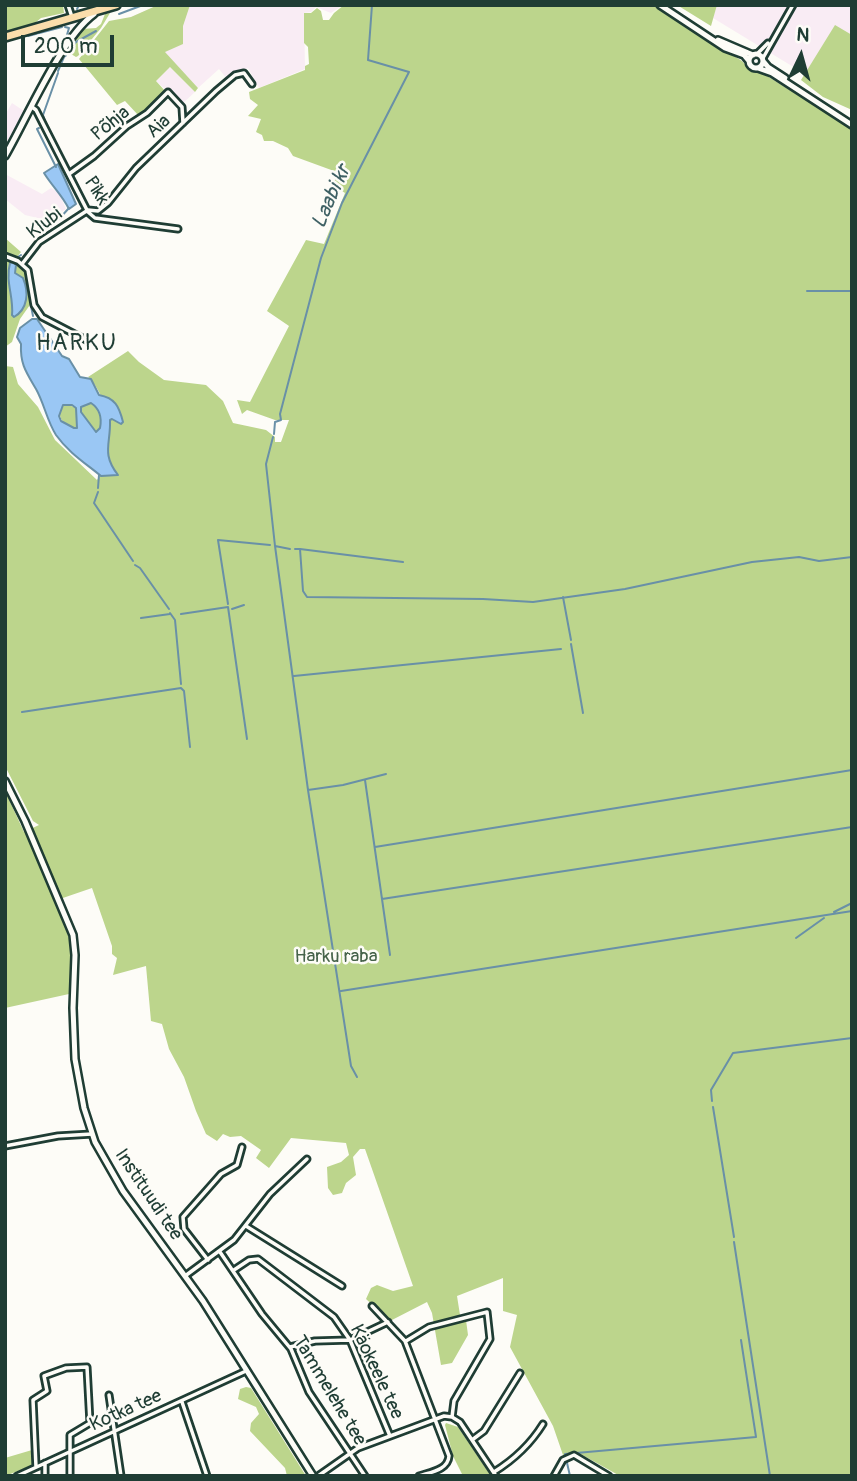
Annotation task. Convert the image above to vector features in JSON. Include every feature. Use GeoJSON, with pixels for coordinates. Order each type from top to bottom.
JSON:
{"type":"FeatureCollection","features":[{"type":"Feature","properties":{"kind":"main road"},"geometry":{"type":"LineString","coordinates":[[5,37],[116,5]]}},
{"type":"Feature","properties":{"kind":"street"},"geometry":{"type":"LineString","coordinates":[[68,5],[76,33]]}},
{"type":"Feature","properties":{"kind":"street"},"geometry":{"type":"LineString","coordinates":[[660,5],[712,37],[759,57],[798,90]]}},
{"type":"Feature","properties":{"kind":"street"},"geometry":{"type":"LineString","coordinates":[[758,68],[759,57],[793,5]]}},
{"type":"Feature","properties":{"kind":"street"},"geometry":{"type":"LineString","coordinates":[[5,156],[61,54],[88,19],[100,10]]}},
{"type":"Feature","properties":{"kind":"street"},"geometry":{"type":"LineString","coordinates":[[712,37],[725,48],[744,55],[752,67],[772,73],[852,125]]}},
{"type":"Feature","properties":{"kind":"street"},"geometry":{"type":"LineString","coordinates":[[749,61],[759,57]]}},
{"type":"Feature","properties":{"kind":"street","name":"Aia"},"geometry":{"type":"LineString","coordinates":[[88,210],[98,211],[108,203],[134,171],[237,74],[246,74],[251,84]]}},
{"type":"Feature","properties":{"kind":"street","name":"Põhja"},"geometry":{"type":"LineString","coordinates":[[69,174],[147,113],[168,92],[182,107],[182,124]]}},
{"type":"Feature","properties":{"kind":"street","name":"Pikk"},"geometry":{"type":"LineString","coordinates":[[32,107],[88,210],[95,218],[178,229]]}},
{"type":"Feature","properties":{"kind":"street","name":"Klubi"},"geometry":{"type":"LineString","coordinates":[[22,264],[39,242],[88,210]]}},
{"type":"Feature","properties":{"kind":"street"},"geometry":{"type":"LineString","coordinates":[[5,256],[22,264],[29,274],[34,305],[39,313],[90,342]]}},
{"type":"Feature","properties":{"kind":"street","name":"Instituudi tee"},"geometry":{"type":"LineString","coordinates":[[5,781],[26,821],[73,935],[75,1056],[79,1084],[92,1133],[123,1191],[186,1276],[313,1476]]}},
{"type":"Feature","properties":{"kind":"street"},"geometry":{"type":"LineString","coordinates":[[5,1146],[92,1133]]}},
{"type":"Feature","properties":{"kind":"street"},"geometry":{"type":"LineString","coordinates":[[208,1260],[184,1229],[183,1217],[221,1174],[237,1165],[242,1147]]}},
{"type":"Feature","properties":{"kind":"street"},"geometry":{"type":"LineString","coordinates":[[186,1276],[220,1252],[246,1226],[270,1194],[307,1159]]}},
{"type":"Feature","properties":{"kind":"street"},"geometry":{"type":"LineString","coordinates":[[246,1226],[342,1286]]}},
{"type":"Feature","properties":{"kind":"street","name":"Tammelehe tee"},"geometry":{"type":"LineString","coordinates":[[220,1252],[262,1314],[290,1347],[309,1392],[365,1476]]}},
{"type":"Feature","properties":{"kind":"street","name":"Käokeele tee"},"geometry":{"type":"LineString","coordinates":[[234,1270],[249,1260],[258,1259],[334,1317],[350,1340],[390,1436]]}},
{"type":"Feature","properties":{"kind":"street"},"geometry":{"type":"LineString","coordinates":[[372,1306],[405,1341],[449,1460],[445,1466],[419,1476]]}},
{"type":"Feature","properties":{"kind":"street"},"geometry":{"type":"LineString","coordinates":[[405,1341],[429,1327],[486,1312],[490,1339],[454,1401],[452,1417]]}},
{"type":"Feature","properties":{"kind":"street"},"geometry":{"type":"LineString","coordinates":[[290,1347],[315,1341],[350,1340],[388,1322]]}},
{"type":"Feature","properties":{"kind":"street"},"geometry":{"type":"LineString","coordinates":[[36,1467],[33,1400],[47,1391],[44,1379],[47,1374],[66,1368],[87,1367],[90,1423],[70,1435],[70,1476]]}},
{"type":"Feature","properties":{"kind":"street","name":"Kotka tee"},"geometry":{"type":"LineString","coordinates":[[16,1476],[246,1371]]}},
{"type":"Feature","properties":{"kind":"street"},"geometry":{"type":"LineString","coordinates":[[472,1440],[484,1431],[520,1373]]}},
{"type":"Feature","properties":{"kind":"street"},"geometry":{"type":"LineString","coordinates":[[109,1395],[121,1476]]}},
{"type":"Feature","properties":{"kind":"street"},"geometry":{"type":"LineString","coordinates":[[181,1401],[207,1476]]}},
{"type":"Feature","properties":{"kind":"street"},"geometry":{"type":"LineString","coordinates":[[318,1476],[349,1453],[435,1419],[452,1417],[460,1422],[495,1474],[531,1443],[543,1424]]}},
{"type":"Feature","properties":{"kind":"street"},"geometry":{"type":"LineString","coordinates":[[554,1476],[566,1458],[578,1456],[609,1476]]}},
{"type":"Feature","properties":{"kind":"street"},"geometry":{"type":"LineString","coordinates":[[45,1462],[45,1476]]}},
{"type":"Feature","properties":{"kind":"shaded area"},"geometry":{"type":"Polygon","coordinates":[[[158,5],[343,5],[331,13],[316,7],[311,12],[304,13],[305,69],[259,88],[248,68],[227,79],[219,69],[198,88],[131,17],[158,5]]]}},
{"type":"Feature","properties":{"kind":"shaded area"},"geometry":{"type":"Polygon","coordinates":[[[717,5],[852,5],[852,35],[835,26],[805,74],[713,18],[717,5]]]}},
{"type":"Feature","properties":{"kind":"shaded area"},"geometry":{"type":"Polygon","coordinates":[[[170,67],[195,92],[182,104],[156,81],[170,67]]]}},
{"type":"Feature","properties":{"kind":"shaded area"},"geometry":{"type":"Polygon","coordinates":[[[12,103],[24,111],[6,143],[5,115],[12,103]]]}},
{"type":"Feature","properties":{"kind":"shaded area"},"geometry":{"type":"Polygon","coordinates":[[[5,174],[42,194],[51,188],[59,193],[66,209],[50,221],[25,215],[5,199],[5,174]]]}},
{"type":"Feature","properties":{"kind":"green space"},"geometry":{"type":"Polygon","coordinates":[[[5,5],[63,5],[64,13],[41,18],[35,23],[5,32],[5,5]]]}},
{"type":"Feature","properties":{"kind":"green space"},"geometry":{"type":"Polygon","coordinates":[[[158,5],[190,5],[183,26],[183,44],[165,52],[198,88],[195,92],[170,67],[156,81],[166,92],[139,116],[125,101],[117,105],[79,59],[109,21],[131,17],[158,5]]]}},
{"type":"Feature","properties":{"kind":"green space","name":"Harku raba"},"geometry":{"type":"Polygon","coordinates":[[[344,5],[654,5],[742,61],[751,71],[764,74],[852,129],[852,1476],[620,1476],[577,1452],[563,1455],[553,1426],[510,1347],[517,1315],[503,1311],[503,1278],[457,1296],[460,1315],[466,1320],[468,1335],[452,1363],[441,1365],[432,1313],[427,1302],[390,1321],[366,1299],[371,1288],[377,1285],[393,1291],[413,1286],[365,1149],[360,1149],[353,1157],[356,1175],[346,1183],[342,1193],[333,1195],[328,1188],[327,1167],[341,1162],[349,1155],[346,1143],[291,1138],[269,1168],[256,1158],[261,1150],[241,1136],[230,1137],[223,1134],[217,1141],[206,1134],[184,1077],[169,1049],[162,1024],[151,1021],[146,966],[113,975],[117,958],[112,954],[112,946],[92,888],[57,900],[72,948],[69,994],[5,1008],[5,791],[24,832],[39,825],[33,821],[5,766],[5,366],[13,367],[18,384],[38,407],[55,440],[97,480],[108,462],[107,441],[112,419],[98,390],[88,377],[128,351],[164,380],[206,385],[223,401],[233,423],[266,430],[275,437],[275,442],[281,442],[289,420],[275,420],[247,410],[242,414],[237,400],[250,402],[289,326],[267,311],[306,240],[324,244],[345,193],[333,185],[337,174],[334,171],[293,156],[288,148],[273,141],[264,141],[262,135],[256,132],[261,119],[248,116],[258,105],[250,99],[249,92],[305,70],[305,66],[309,64],[308,47],[304,43],[304,13],[311,13],[317,8],[321,11],[323,20],[329,20],[344,5]]]}},
{"type":"Feature","properties":{"kind":"green space"},"geometry":{"type":"Polygon","coordinates":[[[677,5],[717,5],[711,26],[677,5]]]}},
{"type":"Feature","properties":{"kind":"green space"},"geometry":{"type":"Polygon","coordinates":[[[110,13],[78,56],[66,51],[82,29],[96,28],[105,14],[110,13]]]}},
{"type":"Feature","properties":{"kind":"green space"},"geometry":{"type":"Polygon","coordinates":[[[835,25],[852,35],[852,110],[823,97],[801,80],[835,25]]]}},
{"type":"Feature","properties":{"kind":"green space"},"geometry":{"type":"Polygon","coordinates":[[[5,238],[21,252],[17,257],[29,277],[32,302],[20,319],[12,342],[5,347],[5,238]]]}},
{"type":"Feature","properties":{"kind":"green space"},"geometry":{"type":"Polygon","coordinates":[[[91,403],[100,417],[100,427],[96,432],[81,412],[81,407],[91,403]]]}},
{"type":"Feature","properties":{"kind":"green space"},"geometry":{"type":"Polygon","coordinates":[[[67,404],[76,408],[77,428],[60,417],[61,406],[67,404]]]}},
{"type":"Feature","properties":{"kind":"green space"},"geometry":{"type":"Polygon","coordinates":[[[251,1388],[306,1476],[287,1476],[285,1468],[250,1431],[251,1423],[259,1414],[256,1407],[238,1399],[240,1389],[251,1388]]]}},
{"type":"Feature","properties":{"kind":"green space"},"geometry":{"type":"Polygon","coordinates":[[[446,1423],[458,1427],[491,1476],[463,1476],[453,1456],[446,1423]]]}},
{"type":"Feature","properties":{"kind":"green space"},"geometry":{"type":"Polygon","coordinates":[[[32,1450],[34,1465],[5,1476],[5,1458],[32,1450]]]}},
{"type":"Feature","properties":{"kind":"water"},"geometry":{"type":"Polygon","coordinates":[[[58,164],[76,204],[69,209],[44,173],[58,164]]]}},
{"type":"Feature","properties":{"kind":"water"},"geometry":{"type":"Polygon","coordinates":[[[10,263],[16,265],[15,273],[23,278],[26,289],[25,305],[14,317],[8,277],[10,263]]]}},
{"type":"Feature","properties":{"kind":"water"},"geometry":{"type":"Polygon","coordinates":[[[32,319],[37,319],[80,377],[91,379],[99,395],[116,404],[123,422],[121,424],[110,420],[108,454],[118,475],[101,476],[71,452],[56,435],[39,394],[24,368],[21,344],[17,337],[20,328],[32,319]],[[91,403],[81,407],[81,412],[96,432],[100,428],[100,417],[91,403]],[[63,405],[59,416],[61,421],[77,428],[76,408],[63,405]]]}},
{"type":"Feature","properties":{"kind":"waterway"},"geometry":{"type":"LineString","coordinates":[[77,9],[79,5]]}},
{"type":"Feature","properties":{"kind":"waterway"},"geometry":{"type":"LineString","coordinates":[[119,14],[143,5]]}},
{"type":"Feature","properties":{"kind":"waterway","name":"Laabi kr"},"geometry":{"type":"LineString","coordinates":[[274,434],[275,422],[281,420],[280,414],[321,258],[342,203],[409,72],[368,60],[372,5]]}},
{"type":"Feature","properties":{"kind":"waterway"},"geometry":{"type":"LineString","coordinates":[[28,36],[62,27]]}},
{"type":"Feature","properties":{"kind":"waterway"},"geometry":{"type":"LineString","coordinates":[[64,45],[69,28],[65,27]]}},
{"type":"Feature","properties":{"kind":"waterway"},"geometry":{"type":"LineString","coordinates":[[68,51],[76,42],[96,31]]}},
{"type":"Feature","properties":{"kind":"waterway"},"geometry":{"type":"LineString","coordinates":[[58,71],[68,54]]}},
{"type":"Feature","properties":{"kind":"waterway"},"geometry":{"type":"LineString","coordinates":[[46,124],[43,115],[58,73]]}},
{"type":"Feature","properties":{"kind":"waterway"},"geometry":{"type":"LineString","coordinates":[[39,128],[37,129],[56,167]]}},
{"type":"Feature","properties":{"kind":"waterway"},"geometry":{"type":"LineString","coordinates":[[44,227],[59,219],[69,208]]}},
{"type":"Feature","properties":{"kind":"waterway"},"geometry":{"type":"LineString","coordinates":[[16,258],[21,255]]}},
{"type":"Feature","properties":{"kind":"waterway"},"geometry":{"type":"LineString","coordinates":[[807,291],[852,291]]}},
{"type":"Feature","properties":{"kind":"waterway"},"geometry":{"type":"LineString","coordinates":[[31,306],[33,316]]}},
{"type":"Feature","properties":{"kind":"waterway"},"geometry":{"type":"LineString","coordinates":[[273,437],[266,464],[275,546],[308,790],[351,1066],[357,1077]]}},
{"type":"Feature","properties":{"kind":"waterway"},"geometry":{"type":"LineString","coordinates":[[98,488],[99,475]]}},
{"type":"Feature","properties":{"kind":"waterway"},"geometry":{"type":"LineString","coordinates":[[98,492],[94,503],[133,561]]}},
{"type":"Feature","properties":{"kind":"waterway"},"geometry":{"type":"LineString","coordinates":[[228,604],[218,540],[270,545]]}},
{"type":"Feature","properties":{"kind":"waterway"},"geometry":{"type":"LineString","coordinates":[[275,546],[290,549]]}},
{"type":"Feature","properties":{"kind":"waterway"},"geometry":{"type":"LineString","coordinates":[[295,549],[300,549],[303,591],[307,597],[533,602],[625,589],[752,562],[799,557],[819,561],[852,557]]}},
{"type":"Feature","properties":{"kind":"waterway"},"geometry":{"type":"LineString","coordinates":[[300,549],[403,562]]}},
{"type":"Feature","properties":{"kind":"waterway"},"geometry":{"type":"LineString","coordinates":[[135,565],[140,568],[169,609]]}},
{"type":"Feature","properties":{"kind":"waterway"},"geometry":{"type":"LineString","coordinates":[[563,597],[571,640]]}},
{"type":"Feature","properties":{"kind":"waterway"},"geometry":{"type":"LineString","coordinates":[[232,609],[244,605]]}},
{"type":"Feature","properties":{"kind":"waterway"},"geometry":{"type":"LineString","coordinates":[[181,614],[228,607],[247,739]]}},
{"type":"Feature","properties":{"kind":"waterway"},"geometry":{"type":"LineString","coordinates":[[170,613],[175,620],[181,684]]}},
{"type":"Feature","properties":{"kind":"waterway"},"geometry":{"type":"LineString","coordinates":[[141,618],[170,614]]}},
{"type":"Feature","properties":{"kind":"waterway"},"geometry":{"type":"LineString","coordinates":[[571,644],[583,713]]}},
{"type":"Feature","properties":{"kind":"waterway"},"geometry":{"type":"LineString","coordinates":[[294,676],[561,649]]}},
{"type":"Feature","properties":{"kind":"waterway"},"geometry":{"type":"LineString","coordinates":[[22,712],[181,688],[184,691],[190,747]]}},
{"type":"Feature","properties":{"kind":"waterway"},"geometry":{"type":"LineString","coordinates":[[375,847],[852,770]]}},
{"type":"Feature","properties":{"kind":"waterway"},"geometry":{"type":"LineString","coordinates":[[308,790],[343,785],[386,774]]}},
{"type":"Feature","properties":{"kind":"waterway"},"geometry":{"type":"LineString","coordinates":[[365,780],[390,955]]}},
{"type":"Feature","properties":{"kind":"waterway"},"geometry":{"type":"LineString","coordinates":[[382,899],[852,827]]}},
{"type":"Feature","properties":{"kind":"waterway"},"geometry":{"type":"LineString","coordinates":[[834,912],[852,903]]}},
{"type":"Feature","properties":{"kind":"waterway"},"geometry":{"type":"LineString","coordinates":[[341,991],[852,911]]}},
{"type":"Feature","properties":{"kind":"waterway"},"geometry":{"type":"LineString","coordinates":[[796,938],[824,918]]}},
{"type":"Feature","properties":{"kind":"waterway"},"geometry":{"type":"LineString","coordinates":[[712,1101],[711,1090],[733,1053],[852,1038]]}},
{"type":"Feature","properties":{"kind":"waterway"},"geometry":{"type":"LineString","coordinates":[[713,1107],[734,1237]]}},
{"type":"Feature","properties":{"kind":"waterway"},"geometry":{"type":"LineString","coordinates":[[734,1242],[770,1476]]}},
{"type":"Feature","properties":{"kind":"waterway"},"geometry":{"type":"LineString","coordinates":[[570,1476],[565,1454],[756,1437],[741,1340]]}},
{"type":"Feature","properties":{"kind":"district","name":"HARKU"},"geometry":{"type":"Point","coordinates":[77,344]}}]}
